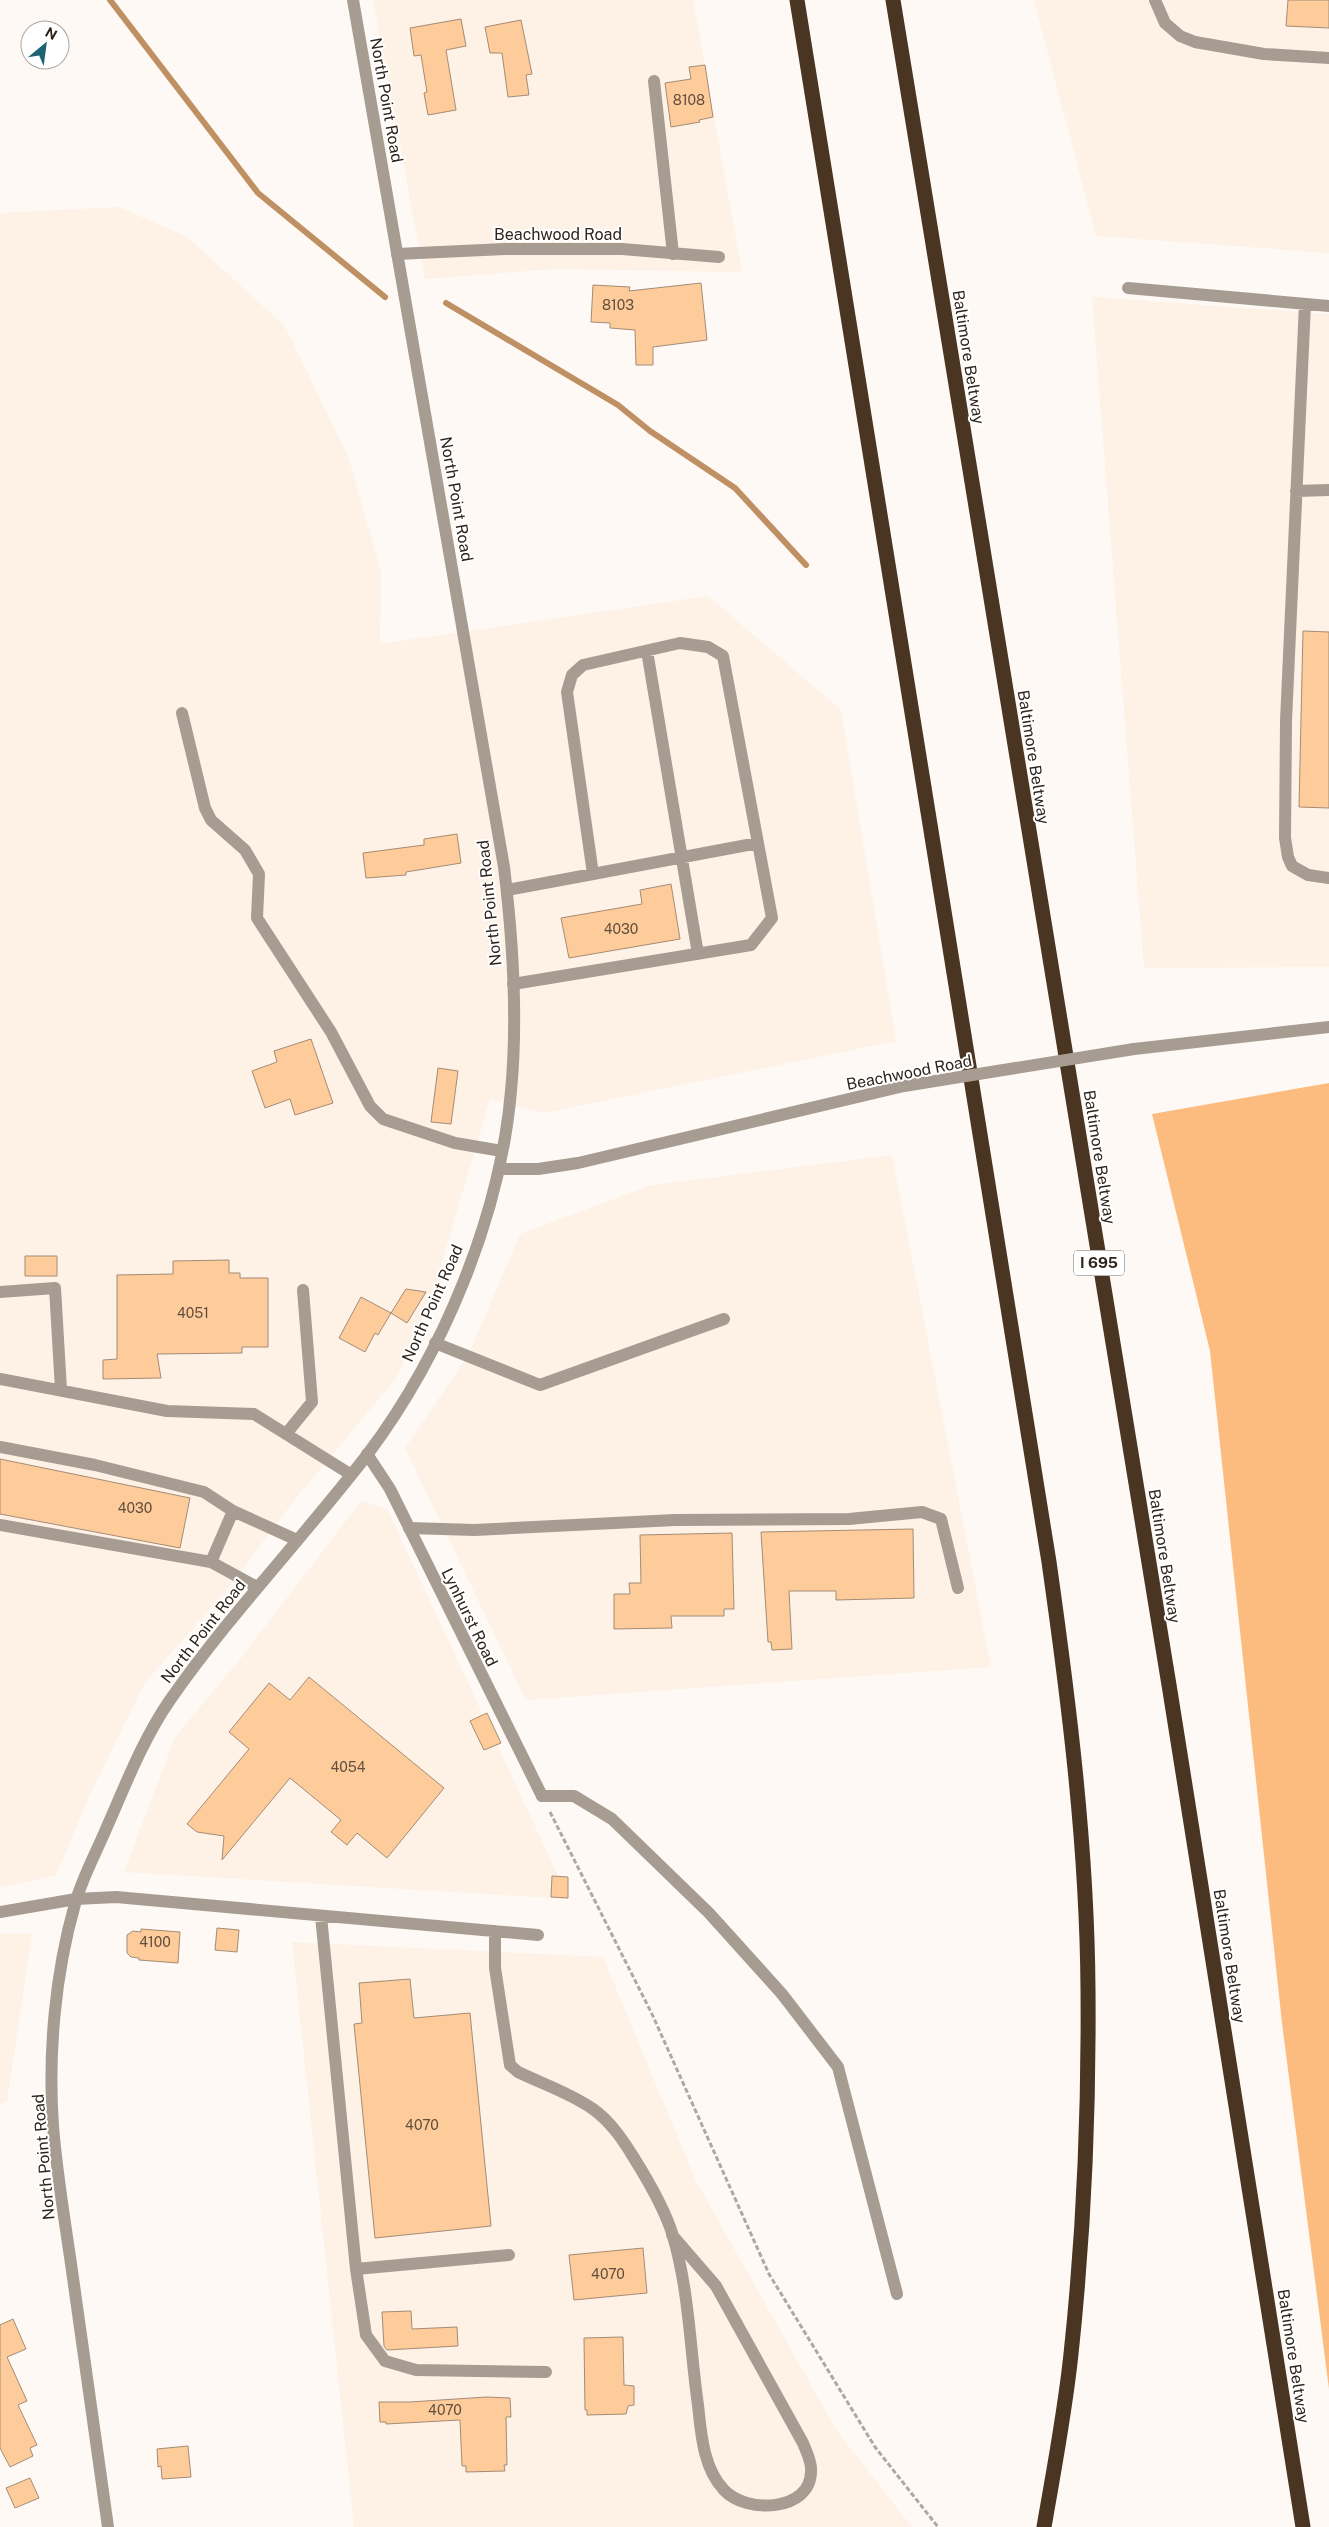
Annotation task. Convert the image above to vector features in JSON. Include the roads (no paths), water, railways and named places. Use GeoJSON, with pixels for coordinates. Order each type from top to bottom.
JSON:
{"type":"FeatureCollection","features":[{"type":"Feature","properties":{"kind":"highway"},"geometry":{"type":"LineString","coordinates":[[797,0],[1046,1542],[1069,1708],[1086,1914],[1088,1987],[1086,2145],[1071,2356],[1044,2527]]}},
{"type":"Feature","properties":{"kind":"highway","name":"Baltimore Beltway"},"geometry":{"type":"LineString","coordinates":[[893,0],[1170,1691],[1302,2527]]}},
{"type":"Feature","properties":{"kind":"street","name":"North Point Road"},"geometry":{"type":"LineString","coordinates":[[108,2527],[53,2123],[53,2035],[66,1942],[76,1899],[125,1786],[167,1704],[257,1588],[367,1454],[396,1412],[434,1343],[476,1247],[499,1169],[511,1092],[514,984],[507,890],[494,800],[353,0]]}},
{"type":"Feature","properties":{"kind":"street"},"geometry":{"type":"LineString","coordinates":[[1155,0],[1166,23],[1180,36],[1195,42],[1264,54],[1329,58]]}},
{"type":"Feature","properties":{"kind":"street"},"geometry":{"type":"LineString","coordinates":[[654,81],[673,254]]}},
{"type":"Feature","properties":{"kind":"street","name":"Beachwood Road"},"geometry":{"type":"LineString","coordinates":[[397,254],[505,249],[622,249],[719,257]]}},
{"type":"Feature","properties":{"kind":"street"},"geometry":{"type":"LineString","coordinates":[[1128,288],[1329,306]]}},
{"type":"Feature","properties":{"kind":"street"},"geometry":{"type":"LineString","coordinates":[[1305,304],[1286,720],[1284,838],[1292,866],[1308,876],[1329,878]]}},
{"type":"Feature","properties":{"kind":"street"},"geometry":{"type":"LineString","coordinates":[[1296,491],[1329,490]]}},
{"type":"Feature","properties":{"kind":"street"},"geometry":{"type":"LineString","coordinates":[[514,984],[751,945],[772,918],[723,656],[708,647],[680,643],[583,665],[572,675],[567,692],[594,874]]}},
{"type":"Feature","properties":{"kind":"street"},"geometry":{"type":"LineString","coordinates":[[647,651],[698,954]]}},
{"type":"Feature","properties":{"kind":"street"},"geometry":{"type":"LineString","coordinates":[[182,713],[205,808],[211,820],[245,850],[259,874],[257,918],[331,1032],[370,1106],[383,1118],[455,1143],[502,1151]]}},
{"type":"Feature","properties":{"kind":"street"},"geometry":{"type":"LineString","coordinates":[[507,890],[758,843]]}},
{"type":"Feature","properties":{"kind":"street","name":"Beachwood Road"},"geometry":{"type":"LineString","coordinates":[[499,1169],[538,1169],[578,1163],[904,1086],[1134,1049],[1329,1027]]}},
{"type":"Feature","properties":{"kind":"street"},"geometry":{"type":"LineString","coordinates":[[0,1292],[55,1288],[61,1390]]}},
{"type":"Feature","properties":{"kind":"street"},"geometry":{"type":"LineString","coordinates":[[286,1434],[312,1402],[303,1290]]}},
{"type":"Feature","properties":{"kind":"street"},"geometry":{"type":"LineString","coordinates":[[434,1343],[540,1385],[724,1319]]}},
{"type":"Feature","properties":{"kind":"street"},"geometry":{"type":"LineString","coordinates":[[0,1379],[167,1411],[254,1414],[350,1474]]}},
{"type":"Feature","properties":{"kind":"street"},"geometry":{"type":"LineString","coordinates":[[0,1447],[95,1465],[204,1492],[233,1511],[296,1540]]}},
{"type":"Feature","properties":{"kind":"street","name":"Lynhurst Road"},"geometry":{"type":"LineString","coordinates":[[367,1454],[390,1490],[542,1796],[574,1796],[612,1819],[710,1913],[782,1994],[838,2067],[897,2294]]}},
{"type":"Feature","properties":{"kind":"street"},"geometry":{"type":"LineString","coordinates":[[212,1562],[233,1511]]}},
{"type":"Feature","properties":{"kind":"street"},"geometry":{"type":"LineString","coordinates":[[409,1528],[475,1530],[675,1520],[848,1519],[922,1512],[941,1519],[958,1588]]}},
{"type":"Feature","properties":{"kind":"street"},"geometry":{"type":"LineString","coordinates":[[0,1525],[212,1562],[257,1588]]}},
{"type":"Feature","properties":{"kind":"street"},"geometry":{"type":"LineString","coordinates":[[0,1912],[76,1899],[116,1897],[538,1935]]}},
{"type":"Feature","properties":{"kind":"street"},"geometry":{"type":"LineString","coordinates":[[321,1916],[356,2269],[366,2335],[385,2361],[416,2370],[546,2372]]}},
{"type":"Feature","properties":{"kind":"street"},"geometry":{"type":"LineString","coordinates":[[495,1931],[495,1968],[510,2065],[518,2072],[593,2109],[618,2132],[648,2180],[672,2235],[685,2291],[700,2433],[713,2475],[724,2491],[736,2499],[760,2507],[771,2507],[787,2502],[801,2494],[810,2482],[812,2470],[803,2443],[716,2286],[672,2235]]}},
{"type":"Feature","properties":{"kind":"street"},"geometry":{"type":"LineString","coordinates":[[356,2269],[509,2254]]}},
{"type":"Feature","properties":{"kind":"waterway"},"geometry":{"type":"LineString","coordinates":[[110,0],[258,193],[385,297]]}},
{"type":"Feature","properties":{"kind":"waterway"},"geometry":{"type":"LineString","coordinates":[[446,303],[618,405],[650,431],[735,488],[806,565]]}}]}
